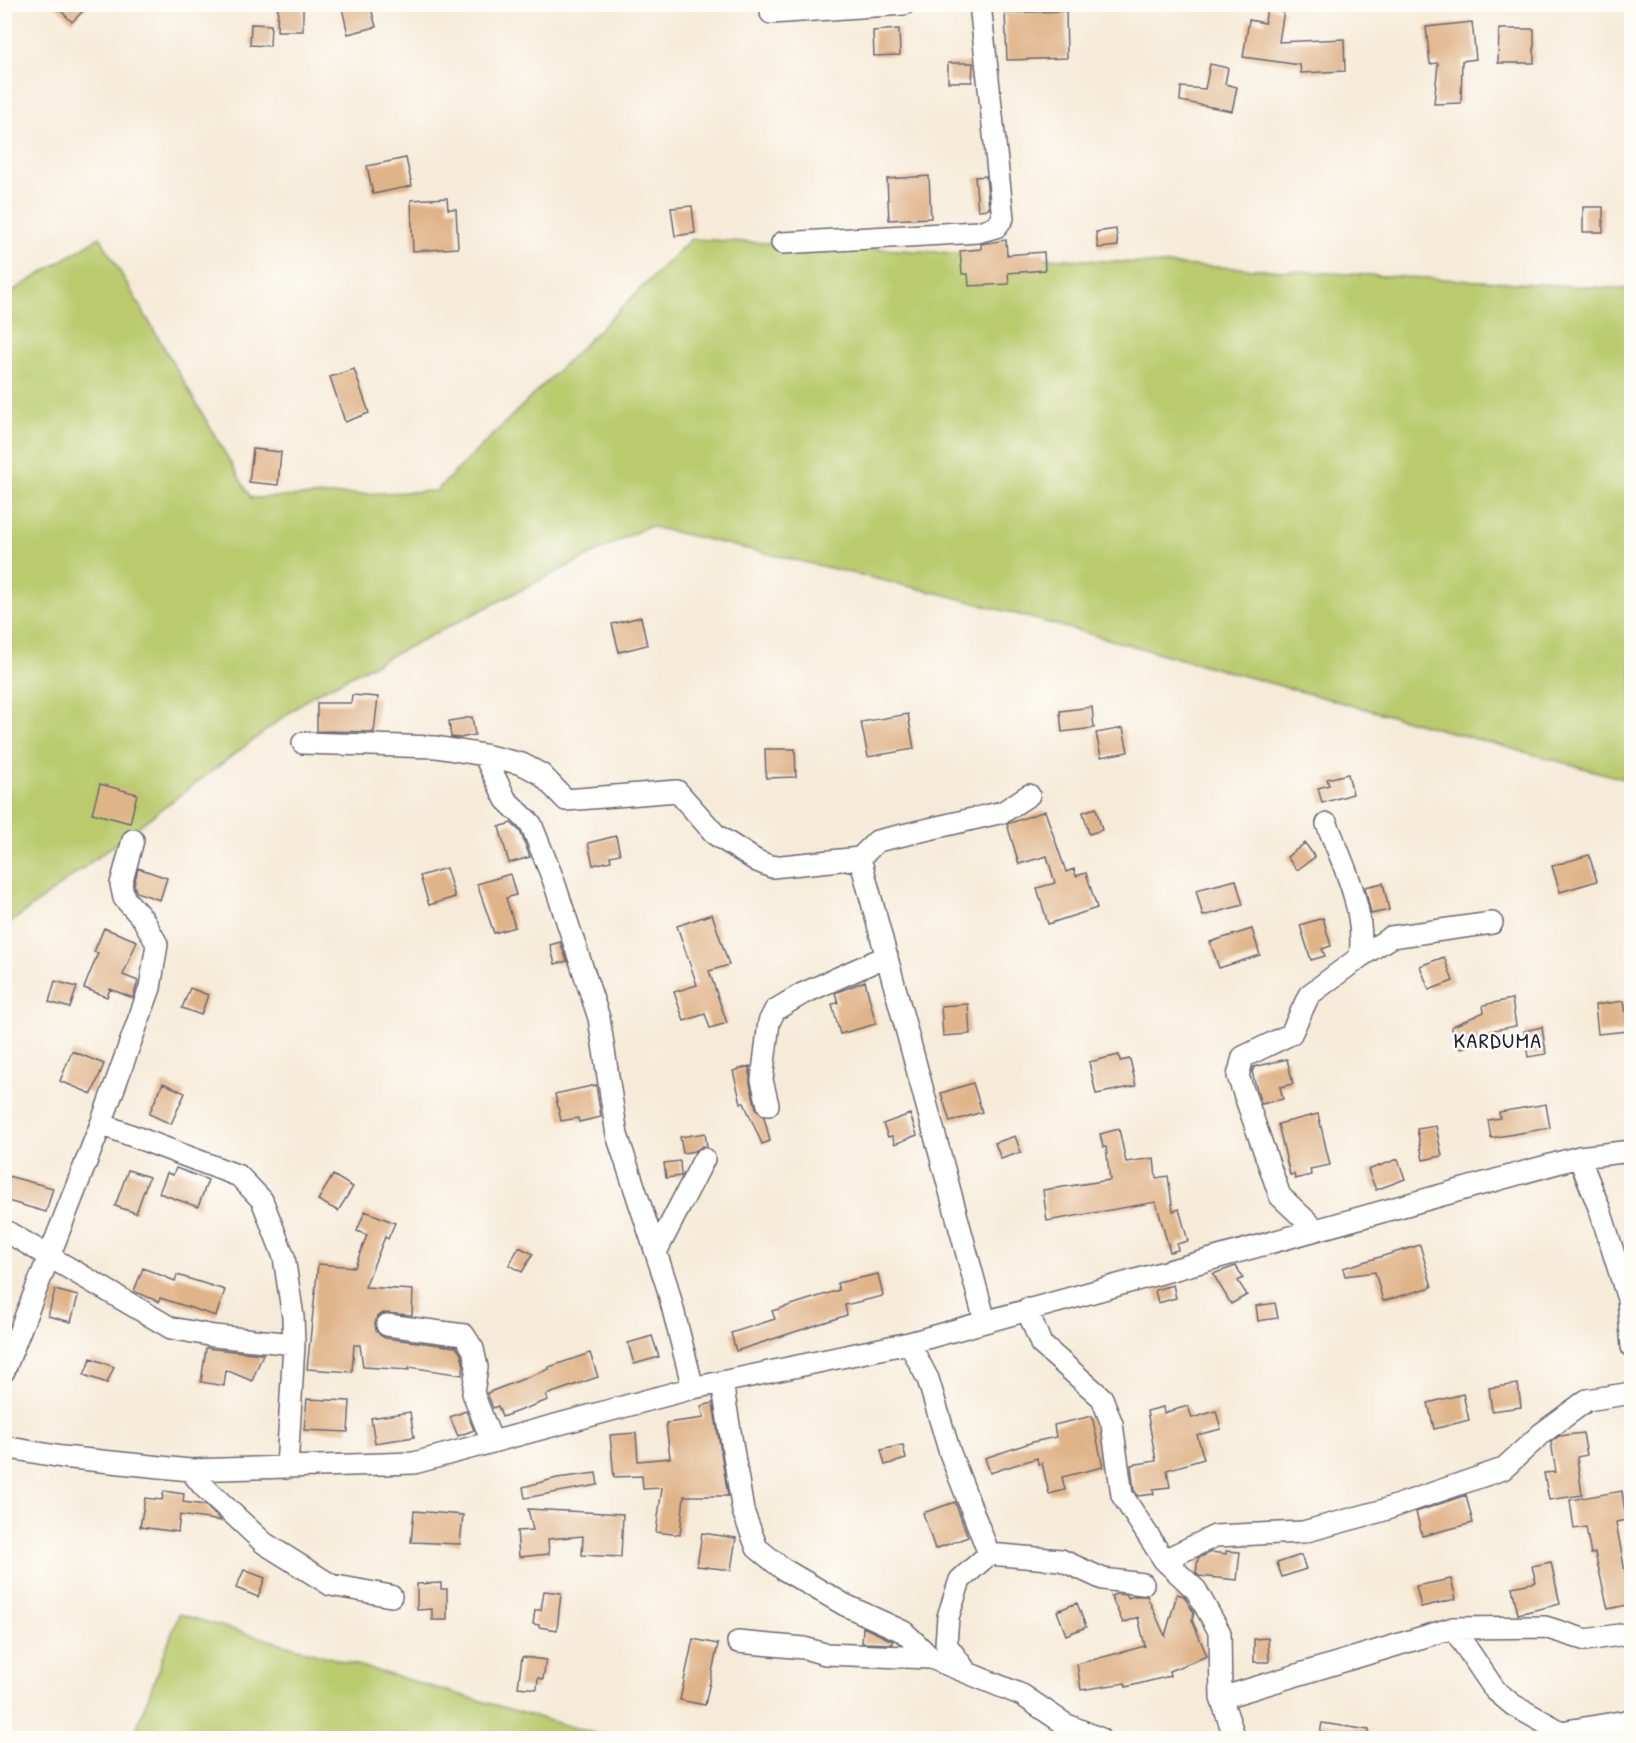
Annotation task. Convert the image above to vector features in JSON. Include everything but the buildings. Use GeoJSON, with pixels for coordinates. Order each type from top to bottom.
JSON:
{"type":"FeatureCollection","features":[{"type":"Feature","properties":{"kind":"street"},"geometry":{"type":"LineString","coordinates":[[771,13],[904,4]]}},
{"type":"Feature","properties":{"kind":"street"},"geometry":{"type":"LineString","coordinates":[[782,243],[978,232],[996,227],[1003,218],[980,4]]}},
{"type":"Feature","properties":{"kind":"street"},"geometry":{"type":"LineString","coordinates":[[303,743],[436,747],[484,755],[522,764],[541,774],[566,800],[677,791],[716,835],[757,861],[772,867],[860,858],[877,841],[1003,812],[1029,795]]}},
{"type":"Feature","properties":{"kind":"street"},"geometry":{"type":"LineString","coordinates":[[484,755],[506,800],[531,824],[554,879],[599,1018],[617,1135],[667,1286],[693,1388]]}},
{"type":"Feature","properties":{"kind":"street"},"geometry":{"type":"LineString","coordinates":[[1327,824],[1352,886],[1363,936],[1360,957]]}},
{"type":"Feature","properties":{"kind":"street"},"geometry":{"type":"LineString","coordinates":[[4,1371],[101,1124],[150,988],[157,944],[143,919],[124,898],[121,884],[133,840]]}},
{"type":"Feature","properties":{"kind":"street"},"geometry":{"type":"LineString","coordinates":[[860,858],[985,1321]]}},
{"type":"Feature","properties":{"kind":"street"},"geometry":{"type":"LineString","coordinates":[[1315,1229],[1280,1196],[1238,1076],[1243,1057],[1291,1035],[1309,995],[1390,937],[1492,923]]}},
{"type":"Feature","properties":{"kind":"street"},"geometry":{"type":"LineString","coordinates":[[768,1105],[762,1080],[769,1022],[775,1010],[802,994],[887,956]]}},
{"type":"Feature","properties":{"kind":"street"},"geometry":{"type":"LineString","coordinates":[[101,1124],[239,1176],[262,1200],[284,1257],[293,1317],[294,1344],[287,1468]]}},
{"type":"Feature","properties":{"kind":"street"},"geometry":{"type":"LineString","coordinates":[[4,1447],[62,1457],[189,1470],[414,1463],[693,1388],[909,1343],[1579,1156],[1632,1150]]}},
{"type":"Feature","properties":{"kind":"street"},"geometry":{"type":"LineString","coordinates":[[1579,1156],[1600,1210],[1628,1299],[1632,1347]]}},
{"type":"Feature","properties":{"kind":"street"},"geometry":{"type":"LineString","coordinates":[[656,1252],[704,1159]]}},
{"type":"Feature","properties":{"kind":"street"},"geometry":{"type":"LineString","coordinates":[[4,1230],[171,1328],[214,1336],[294,1344]]}},
{"type":"Feature","properties":{"kind":"street"},"geometry":{"type":"LineString","coordinates":[[1027,1309],[1041,1344],[1102,1398],[1112,1424],[1122,1495],[1164,1560],[1196,1590],[1220,1633],[1221,1698],[1235,1738]]}},
{"type":"Feature","properties":{"kind":"street"},"geometry":{"type":"LineString","coordinates":[[387,1325],[464,1335],[473,1349],[477,1367],[473,1393],[492,1442]]}},
{"type":"Feature","properties":{"kind":"street"},"geometry":{"type":"LineString","coordinates":[[909,1343],[928,1379],[950,1452],[989,1554]]}},
{"type":"Feature","properties":{"kind":"street"},"geometry":{"type":"LineString","coordinates":[[722,1382],[743,1511],[757,1548],[783,1569],[845,1605],[904,1632],[932,1658]]}},
{"type":"Feature","properties":{"kind":"street"},"geometry":{"type":"LineString","coordinates":[[1164,1560],[1215,1536],[1303,1532],[1381,1511],[1503,1469],[1540,1434],[1587,1400],[1632,1393]]}},
{"type":"Feature","properties":{"kind":"street"},"geometry":{"type":"LineString","coordinates":[[189,1470],[264,1543],[331,1585],[391,1596]]}},
{"type":"Feature","properties":{"kind":"street"},"geometry":{"type":"LineString","coordinates":[[966,1671],[946,1644],[948,1617],[960,1580],[989,1554],[1061,1560],[1103,1579],[1143,1584]]}},
{"type":"Feature","properties":{"kind":"street"},"geometry":{"type":"LineString","coordinates":[[1221,1698],[1453,1628],[1545,1627],[1586,1640],[1632,1633]]}},
{"type":"Feature","properties":{"kind":"street"},"geometry":{"type":"LineString","coordinates":[[1453,1628],[1495,1690],[1513,1705],[1561,1732],[1632,1720]]}},
{"type":"Feature","properties":{"kind":"street"},"geometry":{"type":"LineString","coordinates":[[738,1642],[804,1648],[825,1654],[932,1658],[1022,1695],[1065,1724],[1099,1738]]}},
{"type":"Feature","properties":{"kind":"green space"},"geometry":{"type":"Polygon","coordinates":[[[100,237],[251,498],[436,491],[691,239],[1631,289],[1631,781],[946,595],[648,526],[313,695],[5,927],[5,296],[100,237]]]}},
{"type":"Feature","properties":{"kind":"green space"},"geometry":{"type":"Polygon","coordinates":[[[179,1614],[610,1738],[133,1738],[179,1614]]]}},
{"type":"Feature","properties":{"kind":"district","name":"KARDUMA"},"geometry":{"type":"Point","coordinates":[1498,1040]}}]}
